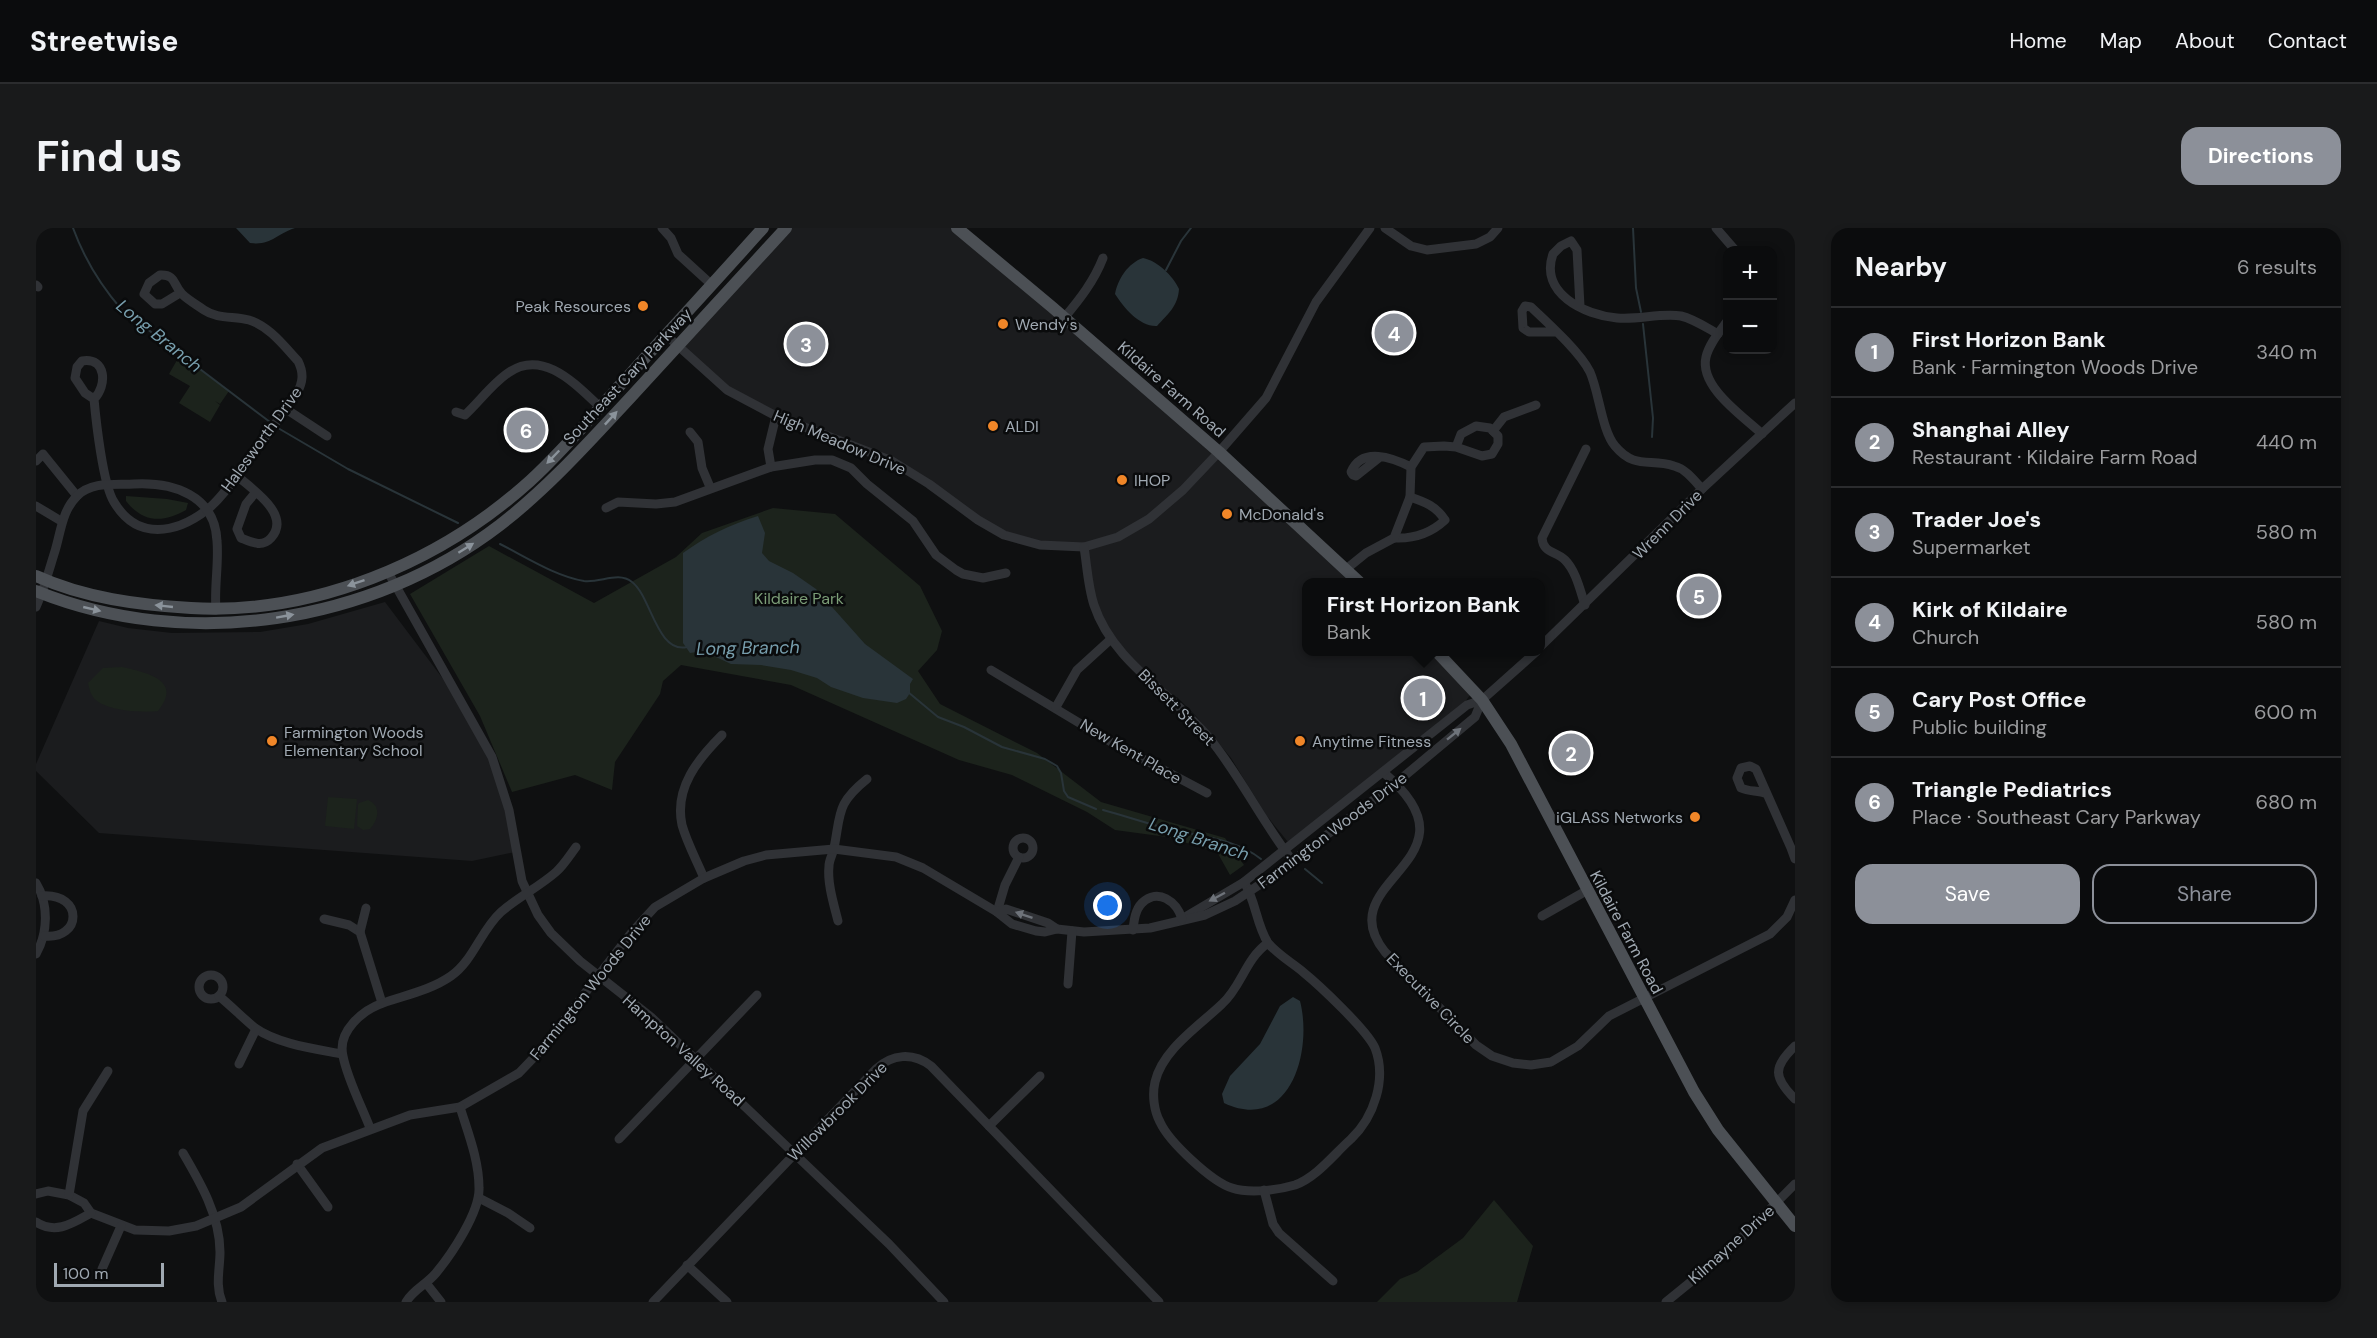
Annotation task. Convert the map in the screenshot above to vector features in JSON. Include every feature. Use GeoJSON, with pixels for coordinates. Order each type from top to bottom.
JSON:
{"type":"FeatureCollection","features":[{"type":"Feature","properties":{"kind":"main road","name":"Southeast Cary Parkway"},"geometry":{"type":"LineString","coordinates":[[40,585],[134,603],[216,610],[266,605],[305,598],[388,572],[447,543],[506,501],[531,480],[763,228]]}},
{"type":"Feature","properties":{"kind":"main road","name":"Southeast Cary Parkway"},"geometry":{"type":"LineString","coordinates":[[40,585],[83,608],[164,621],[218,623],[269,619],[308,612],[395,585],[461,552],[519,510],[573,458],[786,228]]}},
{"type":"Feature","properties":{"kind":"main road","name":"Kildaire Farm Road"},"geometry":{"type":"LineString","coordinates":[[957,228],[1219,452],[1354,578]]}},
{"type":"Feature","properties":{"kind":"main road","name":"Kildaire Farm Road"},"geometry":{"type":"LineString","coordinates":[[1442,656],[1482,700],[1511,744],[1586,891],[1695,1094],[1718,1130],[1795,1226]]}},
{"type":"Feature","properties":{"kind":"street"},"geometry":{"type":"LineString","coordinates":[[663,228],[671,238],[678,254],[712,285]]}},
{"type":"Feature","properties":{"kind":"street","name":"High Meadow Drive"},"geometry":{"type":"LineString","coordinates":[[666,334],[727,390],[776,416],[892,461],[1004,535],[1040,545],[1084,547],[1118,537],[1149,519],[1177,496],[1219,452],[1266,398],[1316,302],[1370,228]]}},
{"type":"Feature","properties":{"kind":"street"},"geometry":{"type":"LineString","coordinates":[[1385,228],[1411,246],[1427,250],[1476,244],[1490,237],[1498,228]]}},
{"type":"Feature","properties":{"kind":"street"},"geometry":{"type":"LineString","coordinates":[[1716,228],[1732,246]]}},
{"type":"Feature","properties":{"kind":"street"},"geometry":{"type":"LineString","coordinates":[[1580,306],[1577,250],[1571,241],[1553,254],[1551,260],[1554,286],[1562,297],[1595,314],[1617,318],[1679,316],[1718,334]]}},
{"type":"Feature","properties":{"kind":"street"},"geometry":{"type":"LineString","coordinates":[[1064,318],[1083,296],[1103,258]]}},
{"type":"Feature","properties":{"kind":"street","name":"Halesworth Drive"},"geometry":{"type":"LineString","coordinates":[[106,484],[113,502],[131,522],[152,531],[164,531],[176,526],[207,509],[237,476],[297,393],[303,378],[302,368],[298,361],[262,325],[246,319],[212,315],[180,293]]}},
{"type":"Feature","properties":{"kind":"street"},"geometry":{"type":"LineString","coordinates":[[1723,327],[1706,356],[1705,363],[1709,381],[1718,393],[1762,434]]}},
{"type":"Feature","properties":{"kind":"street"},"geometry":{"type":"LineString","coordinates":[[1556,332],[1584,361],[1590,371],[1613,444],[1629,459],[1638,463],[1664,463],[1679,468],[1702,489]]}},
{"type":"Feature","properties":{"kind":"street"},"geometry":{"type":"LineString","coordinates":[[456,412],[465,416],[507,373],[523,366],[538,365],[560,372],[600,407]]}},
{"type":"Feature","properties":{"kind":"street"},"geometry":{"type":"LineString","coordinates":[[94,399],[106,484]]}},
{"type":"Feature","properties":{"kind":"street","name":"Wrenn Drive"},"geometry":{"type":"LineString","coordinates":[[1545,642],[1702,489],[1795,403]]}},
{"type":"Feature","properties":{"kind":"street"},"geometry":{"type":"LineString","coordinates":[[1493,430],[1504,417],[1536,405]]}},
{"type":"Feature","properties":{"kind":"street"},"geometry":{"type":"LineString","coordinates":[[286,409],[327,436]]}},
{"type":"Feature","properties":{"kind":"street"},"geometry":{"type":"LineString","coordinates":[[771,467],[768,449],[776,416]]}},
{"type":"Feature","properties":{"kind":"street"},"geometry":{"type":"LineString","coordinates":[[1394,538],[1410,497],[1411,467],[1424,447],[1456,447],[1482,456],[1492,454],[1498,436],[1490,428],[1476,426],[1461,434],[1456,447]]}},
{"type":"Feature","properties":{"kind":"street"},"geometry":{"type":"LineString","coordinates":[[690,432],[698,442],[702,468],[710,488]]}},
{"type":"Feature","properties":{"kind":"street"},"geometry":{"type":"LineString","coordinates":[[1585,605],[1574,572],[1565,560],[1542,545],[1542,538],[1586,449]]}},
{"type":"Feature","properties":{"kind":"street"},"geometry":{"type":"LineString","coordinates":[[36,461],[42,454],[77,496]]}},
{"type":"Feature","properties":{"kind":"street"},"geometry":{"type":"LineString","coordinates":[[1380,457],[1392,458],[1411,467]]}},
{"type":"Feature","properties":{"kind":"street"},"geometry":{"type":"LineString","coordinates":[[606,508],[618,502],[656,504],[675,502],[771,467],[815,460],[839,462],[852,468],[867,484],[914,521],[936,555],[948,565],[963,574],[983,578],[1006,573]]}},
{"type":"Feature","properties":{"kind":"street"},"geometry":{"type":"LineString","coordinates":[[237,476],[272,509],[278,524],[272,537],[260,544],[241,538],[237,529],[246,504],[255,493]]}},
{"type":"Feature","properties":{"kind":"street"},"geometry":{"type":"LineString","coordinates":[[36,607],[40,585],[59,536],[61,521],[77,496],[106,484],[152,483],[173,487],[197,499],[207,509],[216,529],[218,542],[215,578],[216,610]]}},
{"type":"Feature","properties":{"kind":"street"},"geometry":{"type":"LineString","coordinates":[[1345,570],[1366,553],[1394,538],[1410,539],[1425,534],[1445,520],[1431,504],[1410,497]]}},
{"type":"Feature","properties":{"kind":"street"},"geometry":{"type":"LineString","coordinates":[[36,506],[61,521]]}},
{"type":"Feature","properties":{"kind":"street","name":"Bissett Street"},"geometry":{"type":"LineString","coordinates":[[1084,547],[1094,606],[1111,639],[1209,737],[1292,860]]}},
{"type":"Feature","properties":{"kind":"street","name":"Hampton Valley Road"},"geometry":{"type":"LineString","coordinates":[[388,572],[492,758],[509,810],[515,852],[527,894],[551,933],[567,950],[646,1012],[889,1244],[944,1302]]}},
{"type":"Feature","properties":{"kind":"street"},"geometry":{"type":"LineString","coordinates":[[1056,707],[1077,670],[1111,639]]}},
{"type":"Feature","properties":{"kind":"street"},"geometry":{"type":"LineString","coordinates":[[1482,700],[1530,656]]}},
{"type":"Feature","properties":{"kind":"street","name":"New Kent Place"},"geometry":{"type":"LineString","coordinates":[[991,670],[1111,742],[1207,793]]}},
{"type":"Feature","properties":{"kind":"street","name":"Farmington Woods Drive"},"geometry":{"type":"LineString","coordinates":[[69,1195],[84,1203],[91,1213],[122,1226],[146,1232],[189,1228],[214,1220],[252,1200],[297,1164],[322,1148],[370,1128],[410,1115],[460,1107],[506,1081],[527,1065],[652,910],[672,895],[704,878],[766,855],[834,849],[867,851],[905,859],[997,912],[1012,924],[1045,932],[1057,929],[1072,931],[1133,930],[1169,924],[1182,919],[1244,882],[1467,705],[1482,700]]}},
{"type":"Feature","properties":{"kind":"street","name":"Farmington Woods Drive"},"geometry":{"type":"LineString","coordinates":[[1182,919],[1205,915],[1250,892],[1396,783],[1475,717],[1482,700]]}},
{"type":"Feature","properties":{"kind":"street"},"geometry":{"type":"LineString","coordinates":[[704,878],[682,825],[681,806],[685,784],[693,767],[722,735]]}},
{"type":"Feature","properties":{"kind":"street","name":"Executive Circle"},"geometry":{"type":"LineString","coordinates":[[1383,772],[1406,794],[1418,814],[1420,828],[1419,839],[1412,855],[1377,899],[1372,917],[1375,936],[1385,952],[1484,1051],[1513,1064],[1531,1065],[1551,1062],[1578,1046],[1610,1016],[1643,997],[1698,972],[1770,934],[1787,917],[1795,900]]}},
{"type":"Feature","properties":{"kind":"street"},"geometry":{"type":"LineString","coordinates":[[838,921],[829,866],[834,849],[837,822],[852,791],[867,779]]}},
{"type":"Feature","properties":{"kind":"street"},"geometry":{"type":"LineString","coordinates":[[1767,794],[1795,859]]}},
{"type":"Feature","properties":{"kind":"street"},"geometry":{"type":"LineString","coordinates":[[370,1128],[342,1054],[345,1037],[354,1021],[366,1010],[417,992],[451,976],[461,967],[490,923],[502,911],[558,870],[576,847]]}},
{"type":"Feature","properties":{"kind":"street"},"geometry":{"type":"LineString","coordinates":[[997,912],[1005,885],[1019,857]]}},
{"type":"Feature","properties":{"kind":"street"},"geometry":{"type":"LineString","coordinates":[[1244,882],[1250,892],[1268,943],[1312,979],[1364,1032],[1374,1047],[1378,1069],[1375,1101],[1369,1117],[1360,1130],[1309,1178],[1288,1187],[1247,1191],[1232,1188],[1206,1173],[1165,1131],[1155,1109],[1153,1095],[1155,1081],[1168,1057],[1227,1000],[1248,964],[1260,948],[1268,943]]}},
{"type":"Feature","properties":{"kind":"street"},"geometry":{"type":"LineString","coordinates":[[36,883],[42,896],[44,936],[36,954]]}},
{"type":"Feature","properties":{"kind":"street"},"geometry":{"type":"LineString","coordinates":[[1542,916],[1586,891]]}},
{"type":"Feature","properties":{"kind":"street"},"geometry":{"type":"LineString","coordinates":[[42,896],[64,900],[70,905],[74,914],[71,924],[62,933],[55,936],[44,936]]}},
{"type":"Feature","properties":{"kind":"street"},"geometry":{"type":"LineString","coordinates":[[1133,930],[1138,910],[1143,902],[1152,897],[1170,899],[1182,919]]}},
{"type":"Feature","properties":{"kind":"street"},"geometry":{"type":"LineString","coordinates":[[366,908],[360,932],[382,1003]]}},
{"type":"Feature","properties":{"kind":"street"},"geometry":{"type":"LineString","coordinates":[[324,920],[349,925],[360,932]]}},
{"type":"Feature","properties":{"kind":"street"},"geometry":{"type":"LineString","coordinates":[[1068,984],[1072,931]]}},
{"type":"Feature","properties":{"kind":"street"},"geometry":{"type":"LineString","coordinates":[[619,1139],[757,995]]}},
{"type":"Feature","properties":{"kind":"street"},"geometry":{"type":"LineString","coordinates":[[219,996],[256,1029],[304,1047],[342,1054]]}},
{"type":"Feature","properties":{"kind":"street"},"geometry":{"type":"LineString","coordinates":[[239,1064],[256,1029]]}},
{"type":"Feature","properties":{"kind":"street"},"geometry":{"type":"LineString","coordinates":[[1795,1046],[1780,1062],[1778,1070],[1782,1087],[1795,1099]]}},
{"type":"Feature","properties":{"kind":"street","name":"Willowbrook Drive"},"geometry":{"type":"LineString","coordinates":[[653,1302],[883,1062],[898,1057],[913,1057],[931,1066],[1159,1302]]}},
{"type":"Feature","properties":{"kind":"street"},"geometry":{"type":"LineString","coordinates":[[36,1194],[48,1191],[69,1195],[83,1111],[108,1071]]}},
{"type":"Feature","properties":{"kind":"street"},"geometry":{"type":"LineString","coordinates":[[989,1126],[1040,1076]]}},
{"type":"Feature","properties":{"kind":"street"},"geometry":{"type":"LineString","coordinates":[[406,1302],[413,1291],[426,1283],[453,1248],[479,1198],[475,1156],[460,1107]]}},
{"type":"Feature","properties":{"kind":"street"},"geometry":{"type":"LineString","coordinates":[[183,1153],[201,1184],[214,1220],[220,1248],[218,1283],[222,1302]]}},
{"type":"Feature","properties":{"kind":"street"},"geometry":{"type":"LineString","coordinates":[[297,1164],[328,1207]]}},
{"type":"Feature","properties":{"kind":"street","name":"Kilmayne Drive"},"geometry":{"type":"LineString","coordinates":[[1666,1302],[1725,1254],[1795,1184]]}},
{"type":"Feature","properties":{"kind":"street"},"geometry":{"type":"LineString","coordinates":[[1264,1190],[1273,1224],[1279,1233],[1333,1281]]}},
{"type":"Feature","properties":{"kind":"street"},"geometry":{"type":"LineString","coordinates":[[479,1198],[530,1228]]}},
{"type":"Feature","properties":{"kind":"street"},"geometry":{"type":"LineString","coordinates":[[36,1222],[49,1228],[62,1228],[91,1213]]}},
{"type":"Feature","properties":{"kind":"street"},"geometry":{"type":"LineString","coordinates":[[102,1269],[122,1226]]}},
{"type":"Feature","properties":{"kind":"street"},"geometry":{"type":"LineString","coordinates":[[687,1265],[727,1302]]}},
{"type":"Feature","properties":{"kind":"street"},"geometry":{"type":"LineString","coordinates":[[426,1283],[441,1302]]}},
{"type":"Feature","properties":{"kind":"shaded area"},"geometry":{"type":"Polygon","coordinates":[[[786,228],[956,228],[1354,578],[1302,578],[1302,656],[1439,656],[1474,690],[1461,707],[1288,842],[1266,815],[1231,758],[1196,716],[1177,697],[1173,700],[1123,653],[1094,606],[1084,547],[1012,538],[911,472],[727,390],[679,346],[786,228]]]}},
{"type":"Feature","properties":{"kind":"shaded area"},"geometry":{"type":"Polygon","coordinates":[[[385,602],[465,708],[492,757],[515,852],[472,861],[99,833],[36,771],[36,764],[99,621],[128,628],[172,633],[260,632],[308,624],[385,602]]]}},
{"type":"Feature","properties":{"kind":"green space"},"geometry":{"type":"Polygon","coordinates":[[[180,355],[229,391],[220,404],[215,401],[220,405],[210,422],[179,403],[190,386],[169,374],[180,355]]]}},
{"type":"Feature","properties":{"kind":"green space"},"geometry":{"type":"Polygon","coordinates":[[[126,496],[188,503],[186,510],[178,514],[154,519],[139,514],[126,501],[126,496]]]}},
{"type":"Feature","properties":{"kind":"green space","name":"Kildaire Park"},"geometry":{"type":"Polygon","coordinates":[[[773,508],[835,514],[920,586],[942,631],[937,650],[918,671],[940,704],[1037,753],[1101,802],[1225,838],[1244,865],[1230,875],[1217,852],[1167,837],[1115,830],[1087,812],[1012,775],[959,760],[791,685],[681,665],[663,681],[660,694],[615,762],[612,790],[575,775],[512,792],[480,716],[410,594],[489,546],[594,603],[676,557],[702,533],[773,508]]]}},
{"type":"Feature","properties":{"kind":"green space"},"geometry":{"type":"Polygon","coordinates":[[[122,667],[150,675],[164,685],[167,692],[158,711],[142,712],[114,708],[98,702],[93,697],[88,683],[103,668],[122,667]]]}},
{"type":"Feature","properties":{"kind":"green space"},"geometry":{"type":"Polygon","coordinates":[[[328,797],[357,799],[354,829],[325,826],[328,797]]]}},
{"type":"Feature","properties":{"kind":"green space"},"geometry":{"type":"Polygon","coordinates":[[[368,800],[377,809],[377,817],[370,829],[363,830],[357,826],[358,805],[368,800]]]}},
{"type":"Feature","properties":{"kind":"green space"},"geometry":{"type":"Polygon","coordinates":[[[1494,1200],[1533,1246],[1517,1302],[1377,1302],[1400,1279],[1417,1272],[1463,1238],[1494,1200]]]}},
{"type":"Feature","properties":{"kind":"water"},"geometry":{"type":"Polygon","coordinates":[[[236,228],[295,228],[263,243],[250,243],[236,228]]]}},
{"type":"Feature","properties":{"kind":"water"},"geometry":{"type":"Polygon","coordinates":[[[1143,258],[1154,262],[1164,270],[1179,289],[1169,314],[1157,326],[1139,320],[1128,311],[1115,294],[1124,272],[1143,258]]]}},
{"type":"Feature","properties":{"kind":"water"},"geometry":{"type":"Polygon","coordinates":[[[758,516],[765,533],[762,553],[769,561],[793,573],[816,589],[865,644],[913,679],[906,699],[897,703],[863,698],[831,687],[817,678],[791,670],[761,665],[731,664],[703,651],[690,653],[683,643],[683,553],[719,532],[758,516]]]}},
{"type":"Feature","properties":{"kind":"water"},"geometry":{"type":"Polygon","coordinates":[[[1293,997],[1300,1001],[1303,1042],[1292,1082],[1280,1098],[1266,1107],[1247,1110],[1224,1103],[1222,1094],[1230,1076],[1260,1044],[1280,1006],[1293,997]]]}},
{"type":"Feature","properties":{"kind":"waterway","name":"Long Branch"},"geometry":{"type":"LineString","coordinates":[[73,228],[94,271],[122,310],[270,422]]}},
{"type":"Feature","properties":{"kind":"waterway"},"geometry":{"type":"LineString","coordinates":[[1166,270],[1181,241],[1191,228]]}},
{"type":"Feature","properties":{"kind":"waterway"},"geometry":{"type":"LineString","coordinates":[[1633,228],[1636,288],[1641,312]]}},
{"type":"Feature","properties":{"kind":"waterway"},"geometry":{"type":"LineString","coordinates":[[1643,324],[1653,418],[1652,437]]}},
{"type":"Feature","properties":{"kind":"waterway","name":"Long Branch"},"geometry":{"type":"LineString","coordinates":[[278,428],[348,469],[458,523]]}},
{"type":"Feature","properties":{"kind":"waterway","name":"Long Branch"},"geometry":{"type":"LineString","coordinates":[[500,544],[573,579],[584,581],[615,577],[627,579],[639,589],[661,633],[668,642],[677,647],[687,647]]}},
{"type":"Feature","properties":{"kind":"waterway","name":"Long Branch"},"geometry":{"type":"LineString","coordinates":[[908,692],[938,717],[964,727],[1002,747],[1045,759],[1057,766],[1068,797],[1096,809]]}},
{"type":"Feature","properties":{"kind":"waterway","name":"Long Branch"},"geometry":{"type":"LineString","coordinates":[[1103,810],[1224,841],[1250,851],[1261,859]]}},
{"type":"Feature","properties":{"kind":"waterway","name":"Long Branch"},"geometry":{"type":"LineString","coordinates":[[1305,869],[1322,883]]}},
{"type":"Feature","properties":{"kind":"place","name":"Peak Resources"},"geometry":{"type":"Point","coordinates":[643,306]}},
{"type":"Feature","properties":{"kind":"place","name":"Wendy's"},"geometry":{"type":"Point","coordinates":[1003,324]}},
{"type":"Feature","properties":{"kind":"place","name":"Kirk of Kildaire"},"geometry":{"type":"Point","coordinates":[1394,333]}},
{"type":"Feature","properties":{"kind":"place","name":"Trader Joe's"},"geometry":{"type":"Point","coordinates":[806,344]}},
{"type":"Feature","properties":{"kind":"place","name":"ALDI"},"geometry":{"type":"Point","coordinates":[993,426]}},
{"type":"Feature","properties":{"kind":"place","name":"Triangle Pediatrics"},"geometry":{"type":"Point","coordinates":[526,430]}},
{"type":"Feature","properties":{"kind":"place","name":"IHOP"},"geometry":{"type":"Point","coordinates":[1122,480]}},
{"type":"Feature","properties":{"kind":"place","name":"McDonald's"},"geometry":{"type":"Point","coordinates":[1227,514]}},
{"type":"Feature","properties":{"kind":"place","name":"Cary Post Office"},"geometry":{"type":"Point","coordinates":[1699,596]}},
{"type":"Feature","properties":{"kind":"place","name":"First Horizon Bank"},"geometry":{"type":"Point","coordinates":[1423,698]}},
{"type":"Feature","properties":{"kind":"place","name":"Farmington Woods Elementary School"},"geometry":{"type":"Point","coordinates":[272,741]}},
{"type":"Feature","properties":{"kind":"place","name":"Anytime Fitness"},"geometry":{"type":"Point","coordinates":[1300,741]}},
{"type":"Feature","properties":{"kind":"place","name":"Shanghai Alley"},"geometry":{"type":"Point","coordinates":[1571,753]}},
{"type":"Feature","properties":{"kind":"place","name":"iGLASS Networks"},"geometry":{"type":"Point","coordinates":[1695,817]}}]}
